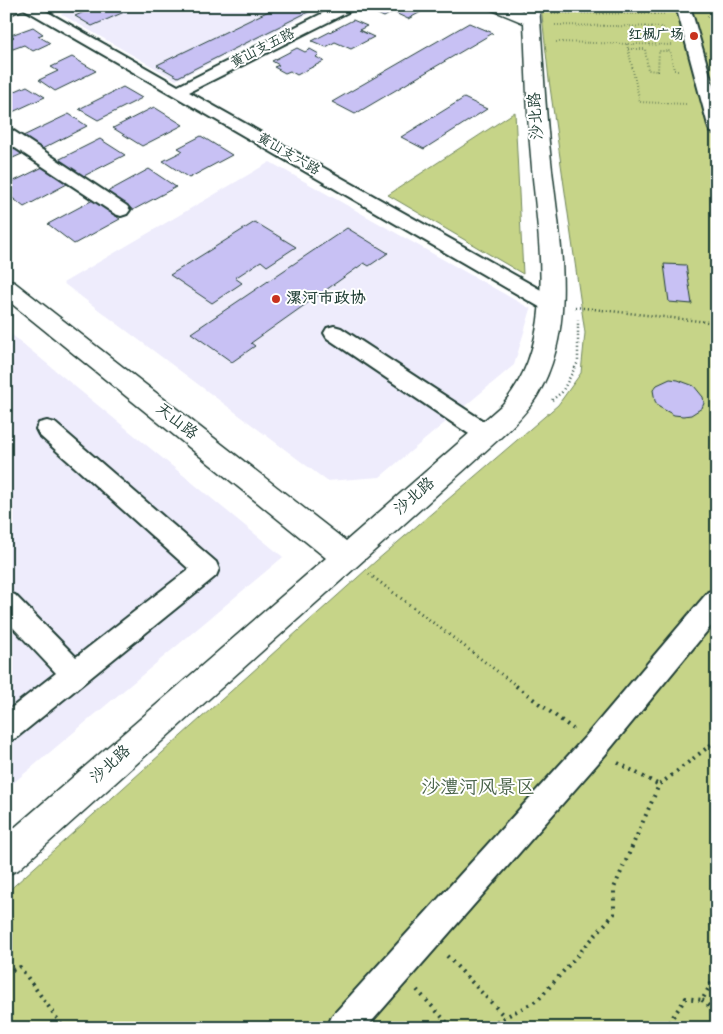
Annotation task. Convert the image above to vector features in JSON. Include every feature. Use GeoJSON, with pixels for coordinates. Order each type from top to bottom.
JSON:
{"type":"FeatureCollection","features":[{"type":"Feature","properties":{"kind":"street"},"geometry":{"type":"LineString","coordinates":[[6,11],[18,6]]}},
{"type":"Feature","properties":{"kind":"street","name":"黄山支六路"},"geometry":{"type":"LineString","coordinates":[[26,6],[550,304]]}},
{"type":"Feature","properties":{"kind":"street","name":"黄山支五路"},"geometry":{"type":"LineString","coordinates":[[177,92],[349,6]]}},
{"type":"Feature","properties":{"kind":"street"},"geometry":{"type":"LineString","coordinates":[[496,6],[529,19]]}},
{"type":"Feature","properties":{"kind":"street"},"geometry":{"type":"LineString","coordinates":[[685,16],[717,130]]}},
{"type":"Feature","properties":{"kind":"street","name":"沙北路"},"geometry":{"type":"LineString","coordinates":[[6,858],[486,434],[517,404],[534,379],[548,332],[552,271],[529,19]]}},
{"type":"Feature","properties":{"kind":"street"},"geometry":{"type":"LineString","coordinates":[[6,134],[121,210]]}},
{"type":"Feature","properties":{"kind":"street","name":"天山路"},"geometry":{"type":"LineString","coordinates":[[6,287],[346,557]]}},
{"type":"Feature","properties":{"kind":"street"},"geometry":{"type":"LineString","coordinates":[[334,333],[486,434]]}},
{"type":"Feature","properties":{"kind":"street"},"geometry":{"type":"LineString","coordinates":[[6,729],[207,569],[47,429]]}},
{"type":"Feature","properties":{"kind":"street"},"geometry":{"type":"LineString","coordinates":[[344,1028],[595,746],[717,600]]}},
{"type":"Feature","properties":{"kind":"street"},"geometry":{"type":"LineString","coordinates":[[6,603],[75,674]]}},
{"type":"Feature","properties":{"kind":"path"},"geometry":{"type":"LineString","coordinates":[[529,19],[685,16]]}},
{"type":"Feature","properties":{"kind":"path"},"geometry":{"type":"LineString","coordinates":[[529,19],[717,16]]}},
{"type":"Feature","properties":{"kind":"path"},"geometry":{"type":"LineString","coordinates":[[529,19],[627,44],[692,45]]}},
{"type":"Feature","properties":{"kind":"path"},"geometry":{"type":"LineString","coordinates":[[627,44],[640,102],[710,105]]}},
{"type":"Feature","properties":{"kind":"path"},"geometry":{"type":"LineString","coordinates":[[628,49],[645,49],[648,70],[658,71],[659,50],[670,51],[674,70],[700,72]]}},
{"type":"Feature","properties":{"kind":"path"},"geometry":{"type":"LineString","coordinates":[[550,304],[717,323]]}},
{"type":"Feature","properties":{"kind":"path"},"geometry":{"type":"LineString","coordinates":[[346,557],[595,746],[618,762],[659,785]]}},
{"type":"Feature","properties":{"kind":"path"},"geometry":{"type":"LineString","coordinates":[[484,1028],[538,1000],[614,914],[614,888],[659,785],[712,744],[717,743]]}},
{"type":"Feature","properties":{"kind":"path"},"geometry":{"type":"LineString","coordinates":[[426,935],[505,1017]]}},
{"type":"Feature","properties":{"kind":"path"},"geometry":{"type":"LineString","coordinates":[[6,973],[20,967],[64,1028]]}},
{"type":"Feature","properties":{"kind":"path"},"geometry":{"type":"LineString","coordinates":[[397,968],[452,1028]]}},
{"type":"Feature","properties":{"kind":"path"},"geometry":{"type":"LineString","coordinates":[[702,1000],[710,984],[717,982]]}},
{"type":"Feature","properties":{"kind":"path"},"geometry":{"type":"LineString","coordinates":[[665,1028],[686,998],[702,1000],[717,1013]]}},
{"type":"Feature","properties":{"kind":"shaded area"},"geometry":{"type":"Polygon","coordinates":[[[80,6],[326,6],[176,80],[61,14],[80,6]]]}},
{"type":"Feature","properties":{"kind":"shaded area","name":"漯河市政协"},"geometry":{"type":"Polygon","coordinates":[[[270,162],[531,309],[514,365],[380,477],[327,481],[63,283],[270,162]]]}},
{"type":"Feature","properties":{"kind":"shaded area"},"geometry":{"type":"Polygon","coordinates":[[[6,330],[283,557],[6,789],[6,330]]]}},
{"type":"Feature","properties":{"kind":"green space","name":"沙澧河风景区"},"geometry":{"type":"Polygon","coordinates":[[[541,6],[717,6],[717,1028],[6,1028],[6,893],[376,561],[558,405],[581,373],[585,333],[549,80],[541,6]]]}},
{"type":"Feature","properties":{"kind":"green space"},"geometry":{"type":"Polygon","coordinates":[[[515,112],[523,274],[388,195],[515,112]]]}},
{"type":"Feature","properties":{"kind":"building"},"geometry":{"type":"Polygon","coordinates":[[[97,6],[138,6],[92,26],[75,16],[97,6]]]}},
{"type":"Feature","properties":{"kind":"building"},"geometry":{"type":"Polygon","coordinates":[[[279,6],[320,6],[178,77],[157,65],[279,6]]]}},
{"type":"Feature","properties":{"kind":"building"},"geometry":{"type":"Polygon","coordinates":[[[380,6],[430,7],[408,19],[393,12],[384,17],[371,11],[380,6]]]}},
{"type":"Feature","properties":{"kind":"building"},"geometry":{"type":"Polygon","coordinates":[[[353,20],[367,26],[359,30],[374,37],[351,49],[335,42],[326,47],[312,41],[353,20]]]}},
{"type":"Feature","properties":{"kind":"building"},"geometry":{"type":"Polygon","coordinates":[[[469,23],[493,33],[355,114],[332,102],[469,23]]]}},
{"type":"Feature","properties":{"kind":"building"},"geometry":{"type":"Polygon","coordinates":[[[33,27],[43,34],[38,36],[50,43],[33,51],[24,45],[13,49],[6,45],[6,41],[14,37],[11,35],[33,27]]]}},
{"type":"Feature","properties":{"kind":"building"},"geometry":{"type":"Polygon","coordinates":[[[297,48],[305,52],[310,49],[319,54],[316,57],[324,61],[297,75],[290,71],[285,73],[274,67],[279,65],[272,61],[297,48]]]}},
{"type":"Feature","properties":{"kind":"building"},"geometry":{"type":"Polygon","coordinates":[[[72,57],[96,71],[55,91],[39,80],[58,71],[51,67],[72,57]]]}},
{"type":"Feature","properties":{"kind":"building"},"geometry":{"type":"Polygon","coordinates":[[[27,86],[45,97],[6,115],[6,95],[27,86]]]}},
{"type":"Feature","properties":{"kind":"building"},"geometry":{"type":"Polygon","coordinates":[[[123,87],[142,98],[98,120],[79,109],[123,87]]]}},
{"type":"Feature","properties":{"kind":"building"},"geometry":{"type":"Polygon","coordinates":[[[464,98],[487,109],[424,149],[401,137],[464,98]]]}},
{"type":"Feature","properties":{"kind":"building"},"geometry":{"type":"Polygon","coordinates":[[[154,107],[183,125],[142,146],[113,128],[154,107]]]}},
{"type":"Feature","properties":{"kind":"building"},"geometry":{"type":"Polygon","coordinates":[[[69,114],[87,126],[40,150],[21,137],[69,114]]]}},
{"type":"Feature","properties":{"kind":"building"},"geometry":{"type":"Polygon","coordinates":[[[201,136],[232,155],[189,178],[163,161],[183,151],[178,148],[201,136]]]}},
{"type":"Feature","properties":{"kind":"building"},"geometry":{"type":"Polygon","coordinates":[[[100,139],[125,155],[82,177],[58,160],[100,139]]]}},
{"type":"Feature","properties":{"kind":"building"},"geometry":{"type":"Polygon","coordinates":[[[6,142],[22,154],[6,161],[6,142]]]}},
{"type":"Feature","properties":{"kind":"building"},"geometry":{"type":"Polygon","coordinates":[[[45,166],[69,183],[24,207],[6,193],[6,185],[45,166]]]}},
{"type":"Feature","properties":{"kind":"building"},"geometry":{"type":"Polygon","coordinates":[[[149,169],[176,187],[133,210],[107,192],[149,169]]]}},
{"type":"Feature","properties":{"kind":"building"},"geometry":{"type":"Polygon","coordinates":[[[93,200],[120,219],[74,244],[48,224],[93,200]]]}},
{"type":"Feature","properties":{"kind":"building"},"geometry":{"type":"Polygon","coordinates":[[[255,222],[296,247],[267,266],[261,261],[235,278],[242,283],[212,303],[170,275],[255,222]]]}},
{"type":"Feature","properties":{"kind":"building","name":"漯河市政协"},"geometry":{"type":"Polygon","coordinates":[[[347,228],[388,253],[369,266],[364,263],[251,343],[255,346],[232,362],[191,333],[347,228]]]}},
{"type":"Feature","properties":{"kind":"building"},"geometry":{"type":"Polygon","coordinates":[[[664,264],[686,265],[692,304],[669,302],[664,264]]]}},
{"type":"Feature","properties":{"kind":"building"},"geometry":{"type":"Polygon","coordinates":[[[670,379],[694,386],[703,397],[704,403],[702,408],[691,415],[683,416],[674,415],[659,407],[655,401],[653,390],[657,385],[670,379]]]}},
{"type":"Feature","properties":{"kind":"place","name":"红枫广场"},"geometry":{"type":"Point","coordinates":[694,36]}},
{"type":"Feature","properties":{"kind":"place","name":"漯河市政协"},"geometry":{"type":"Point","coordinates":[276,299]}}]}
